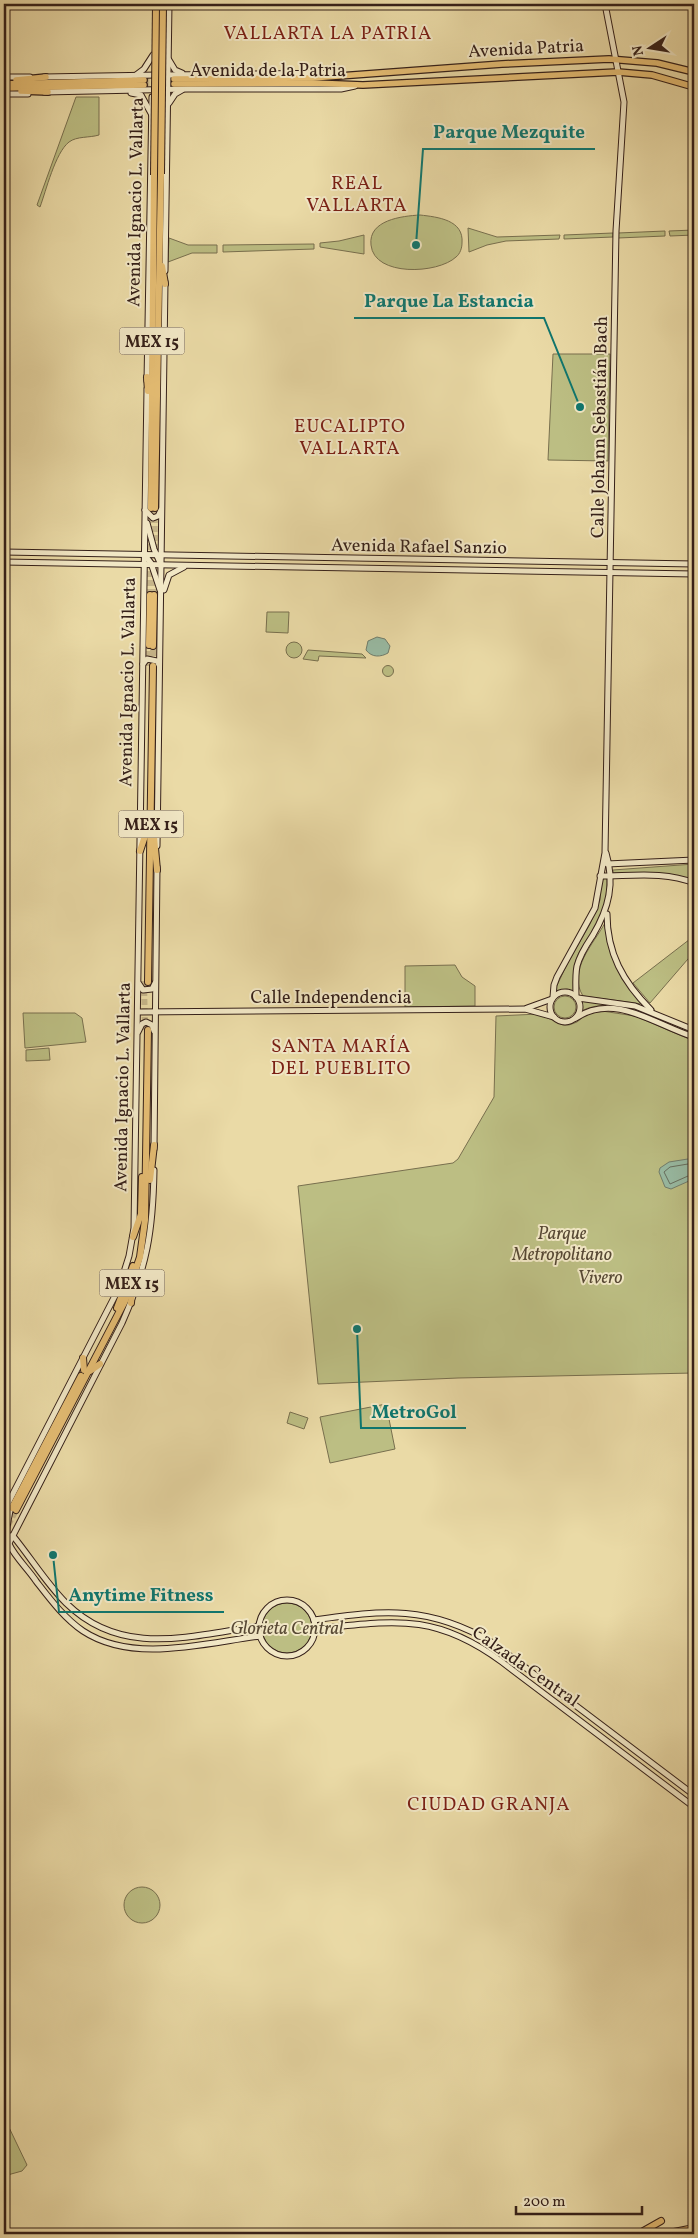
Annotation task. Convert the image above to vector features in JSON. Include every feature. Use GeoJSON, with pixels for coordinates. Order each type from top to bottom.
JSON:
{"type":"FeatureCollection","features":[{"type":"Feature","properties":{"kind":"highway","name":"Avenida Ignacio L. Vallarta"},"geometry":{"type":"LineString","coordinates":[[153,507],[159,253],[156,175],[155,4]]}},
{"type":"Feature","properties":{"kind":"highway","name":"Avenida Ignacio L. Vallarta"},"geometry":{"type":"LineString","coordinates":[[153,507],[151,438],[156,175],[163,4]]}},
{"type":"Feature","properties":{"kind":"highway"},"geometry":{"type":"LineString","coordinates":[[149,263],[156,175]]}},
{"type":"Feature","properties":{"kind":"highway"},"geometry":{"type":"LineString","coordinates":[[159,253],[165,284]]}},
{"type":"Feature","properties":{"kind":"highway"},"geometry":{"type":"LineString","coordinates":[[147,377],[151,438]]}},
{"type":"Feature","properties":{"kind":"highway","name":"Avenida Ignacio L. Vallarta"},"geometry":{"type":"LineString","coordinates":[[148,647],[155,594]]}},
{"type":"Feature","properties":{"kind":"highway","name":"Avenida Ignacio L. Vallarta"},"geometry":{"type":"LineString","coordinates":[[143,981],[151,806],[151,666]]}},
{"type":"Feature","properties":{"kind":"highway","name":"Avenida Ignacio L. Vallarta"},"geometry":{"type":"LineString","coordinates":[[143,981],[151,666]]}},
{"type":"Feature","properties":{"kind":"highway"},"geometry":{"type":"LineString","coordinates":[[151,806],[157,870]]}},
{"type":"Feature","properties":{"kind":"highway"},"geometry":{"type":"LineString","coordinates":[[140,851],[147,830]]}},
{"type":"Feature","properties":{"kind":"highway","name":"Avenida Ignacio L. Vallarta"},"geometry":{"type":"LineString","coordinates":[[10,1510],[125,1302],[132,1282],[143,1241],[146,1199],[146,1030],[141,1214],[136,1254],[126,1288],[86,1371]]}},
{"type":"Feature","properties":{"kind":"highway"},"geometry":{"type":"LineString","coordinates":[[146,1199],[154,1145]]}},
{"type":"Feature","properties":{"kind":"highway"},"geometry":{"type":"LineString","coordinates":[[133,1236],[141,1214]]}},
{"type":"Feature","properties":{"kind":"highway"},"geometry":{"type":"LineString","coordinates":[[131,1303],[132,1282]]}},
{"type":"Feature","properties":{"kind":"highway"},"geometry":{"type":"LineString","coordinates":[[83,1358],[86,1371],[100,1364]]}},
{"type":"Feature","properties":{"kind":"highway"},"geometry":{"type":"LineString","coordinates":[[638,2234],[661,2221]]}},
{"type":"Feature","properties":{"kind":"highway"},"geometry":{"type":"LineString","coordinates":[[664,2234],[694,2228]]}},
{"type":"Feature","properties":{"kind":"main road","name":"Avenida Patria"},"geometry":{"type":"LineString","coordinates":[[358,75],[502,64],[616,59],[657,63],[694,72]]}},
{"type":"Feature","properties":{"kind":"main road","name":"Avenida Patria"},"geometry":{"type":"LineString","coordinates":[[363,85],[618,72],[652,75],[694,87]]}},
{"type":"Feature","properties":{"kind":"main road","name":"Avenida de la Patria"},"geometry":{"type":"LineString","coordinates":[[358,75],[174,82],[363,85]]}},
{"type":"Feature","properties":{"kind":"main road"},"geometry":{"type":"LineString","coordinates":[[4,81],[46,77]]}},
{"type":"Feature","properties":{"kind":"main road"},"geometry":{"type":"LineString","coordinates":[[4,81],[144,83],[4,91]]}},
{"type":"Feature","properties":{"kind":"main road"},"geometry":{"type":"LineString","coordinates":[[4,91],[48,92]]}},
{"type":"Feature","properties":{"kind":"street","name":"Avenida Ignacio L. Vallarta"},"geometry":{"type":"LineString","coordinates":[[155,4],[152,55],[147,377],[153,507],[162,540],[159,555]]}},
{"type":"Feature","properties":{"kind":"street","name":"Avenida Ignacio L. Vallarta"},"geometry":{"type":"LineString","coordinates":[[4,1553],[9,1544],[8,1536],[24,1511],[131,1303],[138,1286],[148,1249],[154,1201],[157,870],[151,666],[148,647],[144,554],[145,516],[153,507],[165,284],[169,4]]}},
{"type":"Feature","properties":{"kind":"street","name":"Calle Johann Sebastián Bach"},"geometry":{"type":"LineString","coordinates":[[577,997],[577,965],[607,910],[610,876],[606,853],[610,562],[616,231],[624,102],[605,4]]}},
{"type":"Feature","properties":{"kind":"street"},"geometry":{"type":"LineString","coordinates":[[153,47],[156,55],[160,57],[164,55],[168,48]]}},
{"type":"Feature","properties":{"kind":"street"},"geometry":{"type":"LineString","coordinates":[[136,75],[144,69],[152,55]]}},
{"type":"Feature","properties":{"kind":"street"},"geometry":{"type":"LineString","coordinates":[[168,58],[176,70],[187,75]]}},
{"type":"Feature","properties":{"kind":"street","name":"Avenida de la Patria"},"geometry":{"type":"LineString","coordinates":[[46,77],[358,75]]}},
{"type":"Feature","properties":{"kind":"street","name":"Avenida de la Patria"},"geometry":{"type":"LineString","coordinates":[[48,92],[341,88],[363,85]]}},
{"type":"Feature","properties":{"kind":"street"},"geometry":{"type":"LineString","coordinates":[[168,110],[174,94],[188,89]]}},
{"type":"Feature","properties":{"kind":"street"},"geometry":{"type":"LineString","coordinates":[[118,90],[141,95],[152,112]]}},
{"type":"Feature","properties":{"kind":"street"},"geometry":{"type":"LineString","coordinates":[[152,112],[154,100],[160,95],[165,99],[168,110]]}},
{"type":"Feature","properties":{"kind":"street"},"geometry":{"type":"LineString","coordinates":[[145,516],[162,565]]}},
{"type":"Feature","properties":{"kind":"street"},"geometry":{"type":"LineString","coordinates":[[162,540],[166,549],[180,555]]}},
{"type":"Feature","properties":{"kind":"street","name":"Avenida Rafael Sanzio"},"geometry":{"type":"LineString","coordinates":[[4,552],[694,564]]}},
{"type":"Feature","properties":{"kind":"street"},"geometry":{"type":"LineString","coordinates":[[144,554],[151,565],[155,594]]}},
{"type":"Feature","properties":{"kind":"street","name":"Avenida Rafael Sanzio"},"geometry":{"type":"LineString","coordinates":[[4,562],[694,574]]}},
{"type":"Feature","properties":{"kind":"street","name":"Avenida Ignacio L. Vallarta"},"geometry":{"type":"LineString","coordinates":[[10,1510],[12,1495],[119,1288],[133,1236],[137,1033],[143,981],[140,851],[151,666],[160,655],[160,620],[155,594],[162,565]]}},
{"type":"Feature","properties":{"kind":"street"},"geometry":{"type":"LineString","coordinates":[[160,620],[166,580],[173,572],[187,566]]}},
{"type":"Feature","properties":{"kind":"street"},"geometry":{"type":"LineString","coordinates":[[148,647],[150,656],[160,655]]}},
{"type":"Feature","properties":{"kind":"street","name":"Calle Johann Sebastián Bach"},"geometry":{"type":"LineString","coordinates":[[552,998],[557,977],[595,908],[602,865],[606,853]]}},
{"type":"Feature","properties":{"kind":"street"},"geometry":{"type":"LineString","coordinates":[[602,865],[694,860]]}},
{"type":"Feature","properties":{"kind":"street"},"geometry":{"type":"LineString","coordinates":[[600,876],[656,875],[682,878],[694,883]]}},
{"type":"Feature","properties":{"kind":"street"},"geometry":{"type":"LineString","coordinates":[[607,910],[609,941],[618,967],[632,990],[653,1012]]}},
{"type":"Feature","properties":{"kind":"street"},"geometry":{"type":"LineString","coordinates":[[143,981],[142,990],[147,991],[152,989],[156,981]]}},
{"type":"Feature","properties":{"kind":"street"},"geometry":{"type":"LineString","coordinates":[[694,1030],[635,1006],[577,997],[564,992],[552,998],[550,1009],[554,1018],[562,1022],[576,1018],[596,1008],[621,1009],[694,1037]]}},
{"type":"Feature","properties":{"kind":"street"},"geometry":{"type":"LineString","coordinates":[[576,1018],[580,1008],[577,997]]}},
{"type":"Feature","properties":{"kind":"street","name":"Calle Independencia"},"geometry":{"type":"LineString","coordinates":[[524,1009],[552,998]]}},
{"type":"Feature","properties":{"kind":"street","name":"Calle Independencia"},"geometry":{"type":"LineString","coordinates":[[138,1012],[524,1009],[554,1018]]}},
{"type":"Feature","properties":{"kind":"street"},"geometry":{"type":"LineString","coordinates":[[137,1033],[142,1024],[146,1022],[152,1025],[155,1034]]}},
{"type":"Feature","properties":{"kind":"street"},"geometry":{"type":"LineString","coordinates":[[24,1511],[18,1515],[10,1510],[8,1536],[65,1602],[84,1618],[103,1630],[134,1638],[154,1639],[258,1626]]}},
{"type":"Feature","properties":{"kind":"street"},"geometry":{"type":"LineString","coordinates":[[9,1544],[58,1608],[78,1626],[100,1639],[125,1646],[144,1648],[175,1647],[260,1636]]}},
{"type":"Feature","properties":{"kind":"street"},"geometry":{"type":"LineString","coordinates":[[286,1599],[297,1601],[304,1605],[314,1620],[314,1636],[307,1648],[292,1656],[282,1656],[266,1648],[260,1636],[258,1626],[262,1613],[267,1608],[276,1601],[286,1599]]}},
{"type":"Feature","properties":{"kind":"street","name":"Calzada Central"},"geometry":{"type":"LineString","coordinates":[[314,1620],[384,1611],[436,1617],[456,1624],[493,1643],[694,1795]]}},
{"type":"Feature","properties":{"kind":"street"},"geometry":{"type":"LineString","coordinates":[[414,1614],[416,1623]]}},
{"type":"Feature","properties":{"kind":"street"},"geometry":{"type":"LineString","coordinates":[[346,1615],[347,1626]]}},
{"type":"Feature","properties":{"kind":"street"},"geometry":{"type":"LineString","coordinates":[[78,1626],[84,1618]]}},
{"type":"Feature","properties":{"kind":"street","name":"Calzada Central"},"geometry":{"type":"LineString","coordinates":[[315,1629],[390,1621],[416,1623],[460,1636],[488,1651],[694,1807]]}},
{"type":"Feature","properties":{"kind":"green space"},"geometry":{"type":"Polygon","coordinates":[[[76,97],[99,97],[99,135],[76,139],[64,147],[55,163],[40,207],[37,205],[76,97]]]}},
{"type":"Feature","properties":{"kind":"green space"},"geometry":{"type":"Polygon","coordinates":[[[420,215],[448,221],[459,229],[462,235],[461,251],[447,263],[436,267],[408,269],[383,263],[375,255],[371,245],[375,230],[380,225],[396,218],[420,215]]]}},
{"type":"Feature","properties":{"kind":"green space"},"geometry":{"type":"Polygon","coordinates":[[[468,228],[497,237],[560,235],[559,239],[506,241],[487,245],[469,252],[468,228]]]}},
{"type":"Feature","properties":{"kind":"green space"},"geometry":{"type":"Polygon","coordinates":[[[694,230],[694,235],[670,236],[669,231],[694,230]]]}},
{"type":"Feature","properties":{"kind":"green space"},"geometry":{"type":"Polygon","coordinates":[[[665,231],[665,236],[618,238],[618,233],[665,231]]]}},
{"type":"Feature","properties":{"kind":"green space"},"geometry":{"type":"Polygon","coordinates":[[[613,233],[613,237],[564,239],[564,235],[613,233]]]}},
{"type":"Feature","properties":{"kind":"green space"},"geometry":{"type":"Polygon","coordinates":[[[364,235],[364,254],[320,247],[320,243],[364,235]]]}},
{"type":"Feature","properties":{"kind":"green space"},"geometry":{"type":"Polygon","coordinates":[[[169,238],[188,245],[217,245],[217,253],[192,253],[168,262],[169,238]]]}},
{"type":"Feature","properties":{"kind":"green space"},"geometry":{"type":"Polygon","coordinates":[[[314,244],[314,249],[223,252],[223,245],[314,244]]]}},
{"type":"Feature","properties":{"kind":"green space"},"geometry":{"type":"Polygon","coordinates":[[[553,354],[610,354],[608,461],[548,460],[553,354]]]}},
{"type":"Feature","properties":{"kind":"green space"},"geometry":{"type":"Polygon","coordinates":[[[267,612],[289,612],[288,633],[266,632],[267,612]]]}},
{"type":"Feature","properties":{"kind":"green space"},"geometry":{"type":"Polygon","coordinates":[[[291,642],[297,642],[302,647],[300,656],[291,658],[286,653],[286,647],[291,642]]]}},
{"type":"Feature","properties":{"kind":"green space"},"geometry":{"type":"Polygon","coordinates":[[[308,650],[362,654],[366,658],[319,656],[318,661],[303,659],[308,650]]]}},
{"type":"Feature","properties":{"kind":"green space"},"geometry":{"type":"Polygon","coordinates":[[[388,665],[394,671],[388,677],[382,671],[388,665]]]}},
{"type":"Feature","properties":{"kind":"green space"},"geometry":{"type":"Polygon","coordinates":[[[694,864],[694,880],[654,873],[613,873],[613,870],[694,864]]]}},
{"type":"Feature","properties":{"kind":"green space"},"geometry":{"type":"Polygon","coordinates":[[[601,878],[607,878],[604,907],[601,917],[577,958],[574,967],[575,992],[567,989],[554,992],[567,964],[590,924],[600,900],[601,878]]]}},
{"type":"Feature","properties":{"kind":"green space"},"geometry":{"type":"Polygon","coordinates":[[[605,923],[612,956],[622,976],[642,1004],[583,996],[579,987],[580,967],[589,948],[605,923]]]}},
{"type":"Feature","properties":{"kind":"green space"},"geometry":{"type":"Polygon","coordinates":[[[694,936],[694,952],[650,1003],[633,983],[694,936]]]}},
{"type":"Feature","properties":{"kind":"green space"},"geometry":{"type":"Polygon","coordinates":[[[455,965],[462,977],[475,986],[475,1006],[405,1007],[405,966],[455,965]]]}},
{"type":"Feature","properties":{"kind":"green space"},"geometry":{"type":"Polygon","coordinates":[[[561,996],[569,996],[576,1003],[576,1011],[569,1018],[561,1018],[554,1011],[554,1003],[561,996]]]}},
{"type":"Feature","properties":{"kind":"green space"},"geometry":{"type":"Polygon","coordinates":[[[582,1001],[635,1007],[694,1032],[694,1035],[639,1011],[624,1007],[610,1005],[595,1006],[581,1011],[582,1001]]]}},
{"type":"Feature","properties":{"kind":"green space","name":"Parque Metropolitano"},"geometry":{"type":"Polygon","coordinates":[[[602,1011],[635,1016],[694,1041],[694,1373],[458,1378],[318,1384],[298,1186],[453,1163],[458,1159],[494,1097],[496,1016],[539,1014],[563,1025],[569,1025],[577,1022],[589,1012],[602,1011]]]}},
{"type":"Feature","properties":{"kind":"green space"},"geometry":{"type":"Polygon","coordinates":[[[23,1013],[75,1013],[82,1018],[86,1042],[25,1048],[23,1013]]]}},
{"type":"Feature","properties":{"kind":"green space"},"geometry":{"type":"Polygon","coordinates":[[[49,1048],[50,1060],[26,1061],[26,1050],[49,1048]]]}},
{"type":"Feature","properties":{"kind":"green space"},"geometry":{"type":"Polygon","coordinates":[[[386,1404],[395,1449],[330,1463],[320,1417],[386,1404]]]}},
{"type":"Feature","properties":{"kind":"green space"},"geometry":{"type":"Polygon","coordinates":[[[290,1412],[308,1418],[304,1429],[287,1423],[290,1412]]]}},
{"type":"Feature","properties":{"kind":"green space","name":"Glorieta Central"},"geometry":{"type":"Polygon","coordinates":[[[292,1603],[305,1610],[311,1618],[311,1638],[305,1646],[297,1652],[282,1653],[269,1646],[263,1638],[262,1623],[269,1610],[277,1604],[292,1603]]]}},
{"type":"Feature","properties":{"kind":"green space"},"geometry":{"type":"Polygon","coordinates":[[[142,1887],[149,1888],[155,1892],[159,1898],[159,1912],[155,1918],[149,1922],[142,1923],[135,1922],[129,1918],[125,1912],[124,1905],[125,1898],[129,1892],[135,1888],[142,1887]]]}},
{"type":"Feature","properties":{"kind":"green space"},"geometry":{"type":"Polygon","coordinates":[[[4,2117],[27,2165],[22,2171],[4,2176],[4,2117]]]}},
{"type":"Feature","properties":{"kind":"water"},"geometry":{"type":"Polygon","coordinates":[[[377,637],[385,639],[390,646],[388,653],[377,656],[366,650],[368,641],[377,637]]]}},
{"type":"Feature","properties":{"kind":"water"},"geometry":{"type":"Polygon","coordinates":[[[694,1158],[694,1181],[689,1181],[671,1189],[665,1187],[659,1172],[660,1168],[669,1162],[694,1158]]]}},
{"type":"Feature","properties":{"kind":"tunnel"},"geometry":{"type":"LineString","coordinates":[[144,80],[174,79]]}},
{"type":"Feature","properties":{"kind":"tunnel"},"geometry":{"type":"LineString","coordinates":[[144,85],[174,84]]}},
{"type":"Feature","properties":{"kind":"tunnel"},"geometry":{"type":"LineString","coordinates":[[154,595],[155,508]]}},
{"type":"Feature","properties":{"kind":"tunnel"},"geometry":{"type":"LineString","coordinates":[[150,595],[151,512]]}},
{"type":"Feature","properties":{"kind":"tunnel"},"geometry":{"type":"LineString","coordinates":[[149,645],[149,666]]}},
{"type":"Feature","properties":{"kind":"tunnel"},"geometry":{"type":"LineString","coordinates":[[153,646],[153,665]]}},
{"type":"Feature","properties":{"kind":"tunnel"},"geometry":{"type":"LineString","coordinates":[[144,981],[145,1030]]}},
{"type":"Feature","properties":{"kind":"tunnel"},"geometry":{"type":"LineString","coordinates":[[4,1533],[16,1510]]}},
{"type":"Feature","properties":{"kind":"place","name":"Parque Mezquite"},"geometry":{"type":"Point","coordinates":[416,245]}},
{"type":"Feature","properties":{"kind":"place","name":"Parque La Estancia"},"geometry":{"type":"Point","coordinates":[580,407]}},
{"type":"Feature","properties":{"kind":"place","name":"MetroGol"},"geometry":{"type":"Point","coordinates":[357,1329]}},
{"type":"Feature","properties":{"kind":"place","name":"Anytime Fitness"},"geometry":{"type":"Point","coordinates":[53,1555]}},
{"type":"Feature","properties":{"kind":"district","name":"VALLARTA LA PATRIA"},"geometry":{"type":"Point","coordinates":[328,32]}},
{"type":"Feature","properties":{"kind":"district","name":"REAL VALLARTA"},"geometry":{"type":"Point","coordinates":[357,193]}},
{"type":"Feature","properties":{"kind":"district","name":"EUCALIPTO VALLARTA"},"geometry":{"type":"Point","coordinates":[350,436]}},
{"type":"Feature","properties":{"kind":"district","name":"SANTA MARÍA DEL PUEBLITO"},"geometry":{"type":"Point","coordinates":[341,1056]}},
{"type":"Feature","properties":{"kind":"district","name":"CIUDAD GRANJA"},"geometry":{"type":"Point","coordinates":[489,1803]}},
{"type":"Feature","properties":{"kind":"park label","name":"Vivero"},"geometry":{"type":"Point","coordinates":[600,1277]}}]}
